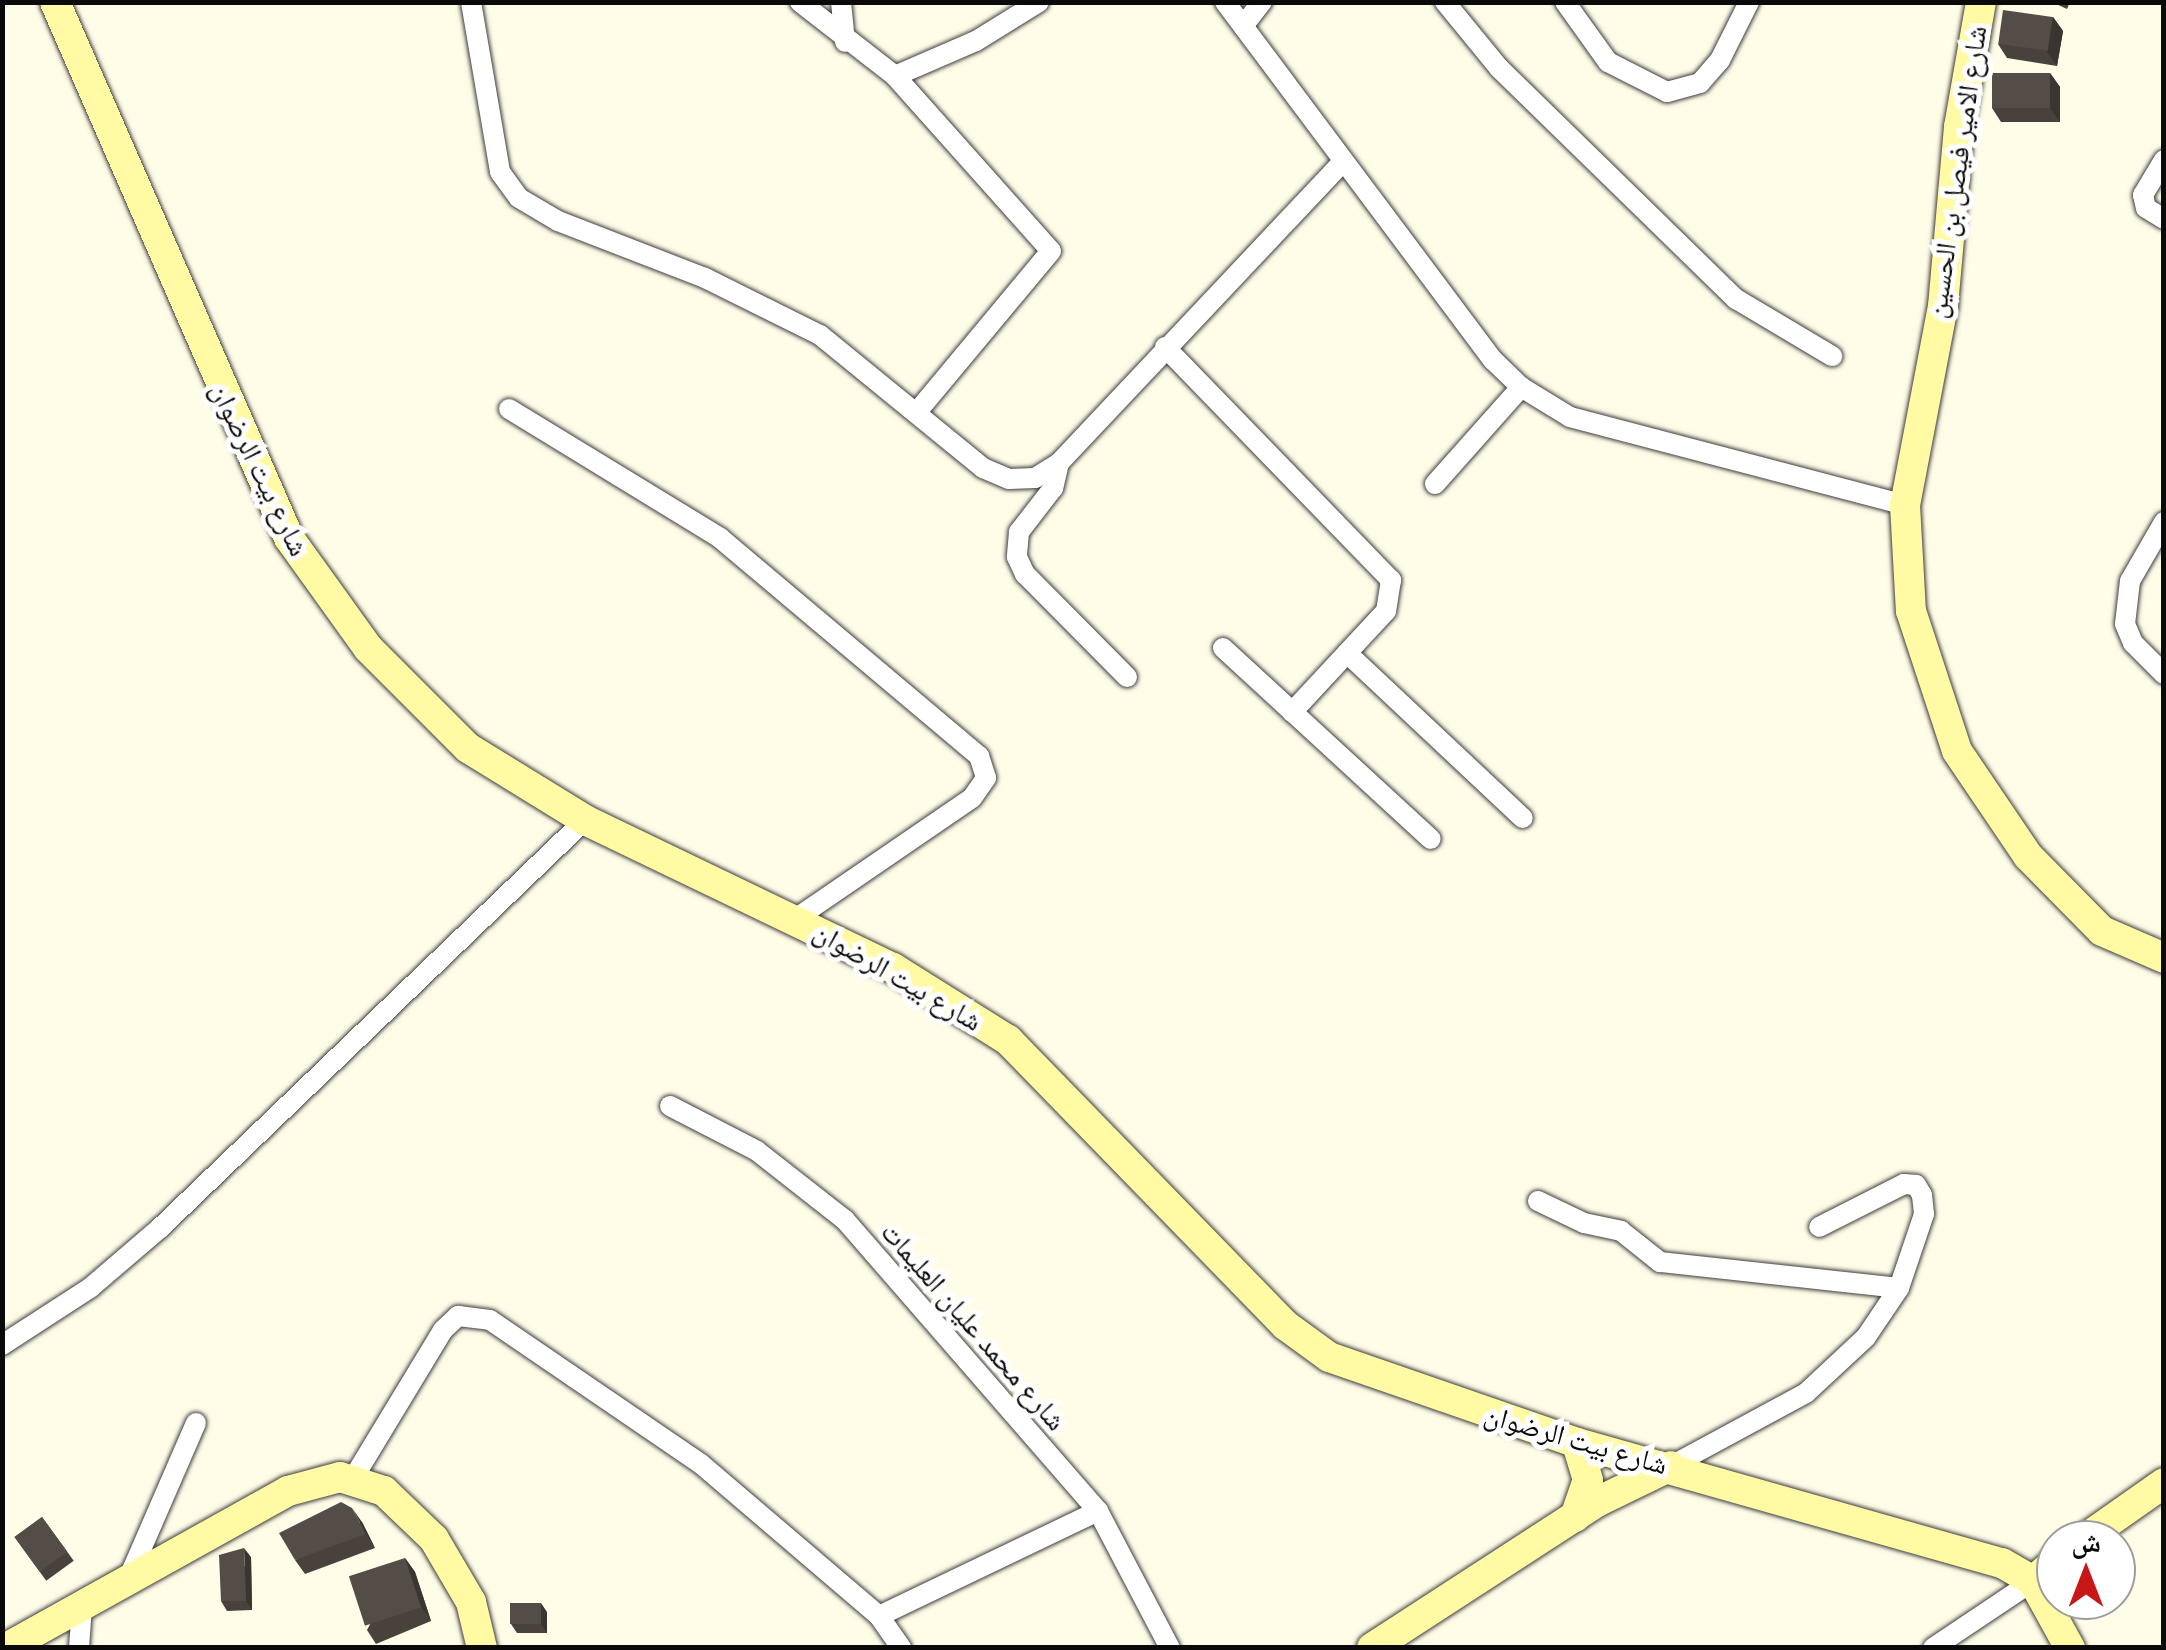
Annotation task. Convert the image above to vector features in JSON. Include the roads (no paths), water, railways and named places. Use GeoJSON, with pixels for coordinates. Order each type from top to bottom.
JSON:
{"type":"FeatureCollection","features":[{"type":"Feature","properties":{"kind":"street","name":"شارع بيت الرضوان"},"geometry":{"type":"LineString","coordinates":[[55,2],[289,538],[348,622],[438,724],[498,770],[585,820],[796,918],[1008,1040],[1312,1346],[1361,1373],[1577,1443],[2036,1569]]}},
{"type":"Feature","properties":{"kind":"street"},"geometry":{"type":"LineString","coordinates":[[472,2],[500,172],[519,198],[558,221],[705,278],[820,335],[983,468],[1008,479],[1035,478],[1059,463],[1342,163]]}},
{"type":"Feature","properties":{"kind":"street"},"geometry":{"type":"LineString","coordinates":[[800,2],[845,42],[896,76],[1051,251],[917,412]]}},
{"type":"Feature","properties":{"kind":"street"},"geometry":{"type":"LineString","coordinates":[[841,2],[845,42]]}},
{"type":"Feature","properties":{"kind":"street"},"geometry":{"type":"LineString","coordinates":[[896,76],[976,41],[1039,2]]}},
{"type":"Feature","properties":{"kind":"street"},"geometry":{"type":"LineString","coordinates":[[1225,2],[1342,163],[1521,387],[1570,417],[1905,505]]}},
{"type":"Feature","properties":{"kind":"street"},"geometry":{"type":"LineString","coordinates":[[1243,26],[1262,2]]}},
{"type":"Feature","properties":{"kind":"street"},"geometry":{"type":"LineString","coordinates":[[1445,2],[1499,68],[1736,299],[1832,356]]}},
{"type":"Feature","properties":{"kind":"street"},"geometry":{"type":"LineString","coordinates":[[1565,2],[1608,62],[1668,92],[1700,83],[1720,60],[1748,2]]}},
{"type":"Feature","properties":{"kind":"street","name":"شارع الامير فيصل بن الحسين"},"geometry":{"type":"LineString","coordinates":[[1932,342],[1928,268],[1960,2]]}},
{"type":"Feature","properties":{"kind":"street","name":"شارع الامير فيصل بن الحسين"},"geometry":{"type":"LineString","coordinates":[[1981,2],[1959,126],[1943,306],[1932,342],[1905,505],[1911,611],[1957,751],[2065,900],[2102,931],[2164,958]]}},
{"type":"Feature","properties":{"kind":"street"},"geometry":{"type":"LineString","coordinates":[[2164,160],[2142,195],[2146,208],[2164,219]]}},
{"type":"Feature","properties":{"kind":"street"},"geometry":{"type":"LineString","coordinates":[[1165,347],[1391,580],[1392,602],[1292,712]]}},
{"type":"Feature","properties":{"kind":"street"},"geometry":{"type":"LineString","coordinates":[[1435,484],[1521,387]]}},
{"type":"Feature","properties":{"kind":"street"},"geometry":{"type":"LineString","coordinates":[[510,409],[720,538],[979,756],[986,778],[972,798],[796,918]]}},
{"type":"Feature","properties":{"kind":"street"},"geometry":{"type":"LineString","coordinates":[[1059,463],[1053,488],[1019,532],[1017,557],[1025,574],[1127,677]]}},
{"type":"Feature","properties":{"kind":"street"},"geometry":{"type":"LineString","coordinates":[[2162,670],[2133,643],[2125,601],[2164,522]]}},
{"type":"Feature","properties":{"kind":"street"},"geometry":{"type":"LineString","coordinates":[[1224,648],[1430,839]]}},
{"type":"Feature","properties":{"kind":"street"},"geometry":{"type":"LineString","coordinates":[[1347,653],[1523,818]]}},
{"type":"Feature","properties":{"kind":"street"},"geometry":{"type":"LineString","coordinates":[[2,1346],[90,1288],[160,1228],[585,820]]}},
{"type":"Feature","properties":{"kind":"street","name":"شارع محمد عليان العليمات"},"geometry":{"type":"LineString","coordinates":[[670,1106],[757,1151],[845,1220],[1098,1511],[1170,1648]]}},
{"type":"Feature","properties":{"kind":"street"},"geometry":{"type":"LineString","coordinates":[[1372,1648],[1574,1516],[1806,1392],[1866,1337],[1899,1288],[1924,1214],[1916,1185],[1888,1190],[1818,1227]]}},
{"type":"Feature","properties":{"kind":"street"},"geometry":{"type":"LineString","coordinates":[[1538,1200],[1584,1223],[1621,1231],[1660,1262],[1899,1288]]}},
{"type":"Feature","properties":{"kind":"street"},"geometry":{"type":"LineString","coordinates":[[354,1477],[442,1330],[472,1314],[490,1320],[701,1464],[879,1616],[901,1648]]}},
{"type":"Feature","properties":{"kind":"street"},"geometry":{"type":"LineString","coordinates":[[128,1579],[196,1423]]}},
{"type":"Feature","properties":{"kind":"street"},"geometry":{"type":"LineString","coordinates":[[1574,1516],[1588,1480],[1577,1443]]}},
{"type":"Feature","properties":{"kind":"street"},"geometry":{"type":"LineString","coordinates":[[6,1648],[288,1491],[321,1479],[354,1477],[400,1504],[446,1555],[471,1602],[482,1648]]}},
{"type":"Feature","properties":{"kind":"street"},"geometry":{"type":"LineString","coordinates":[[2111,1520],[2164,1483]]}},
{"type":"Feature","properties":{"kind":"street"},"geometry":{"type":"LineString","coordinates":[[879,1616],[1098,1511]]}},
{"type":"Feature","properties":{"kind":"street"},"geometry":{"type":"LineString","coordinates":[[1933,1648],[2036,1577]]}},
{"type":"Feature","properties":{"kind":"street"},"geometry":{"type":"LineString","coordinates":[[80,1648],[82,1606]]}},
{"type":"Feature","properties":{"kind":"street"},"geometry":{"type":"LineString","coordinates":[[2061,1620],[2070,1648]]}}]}
